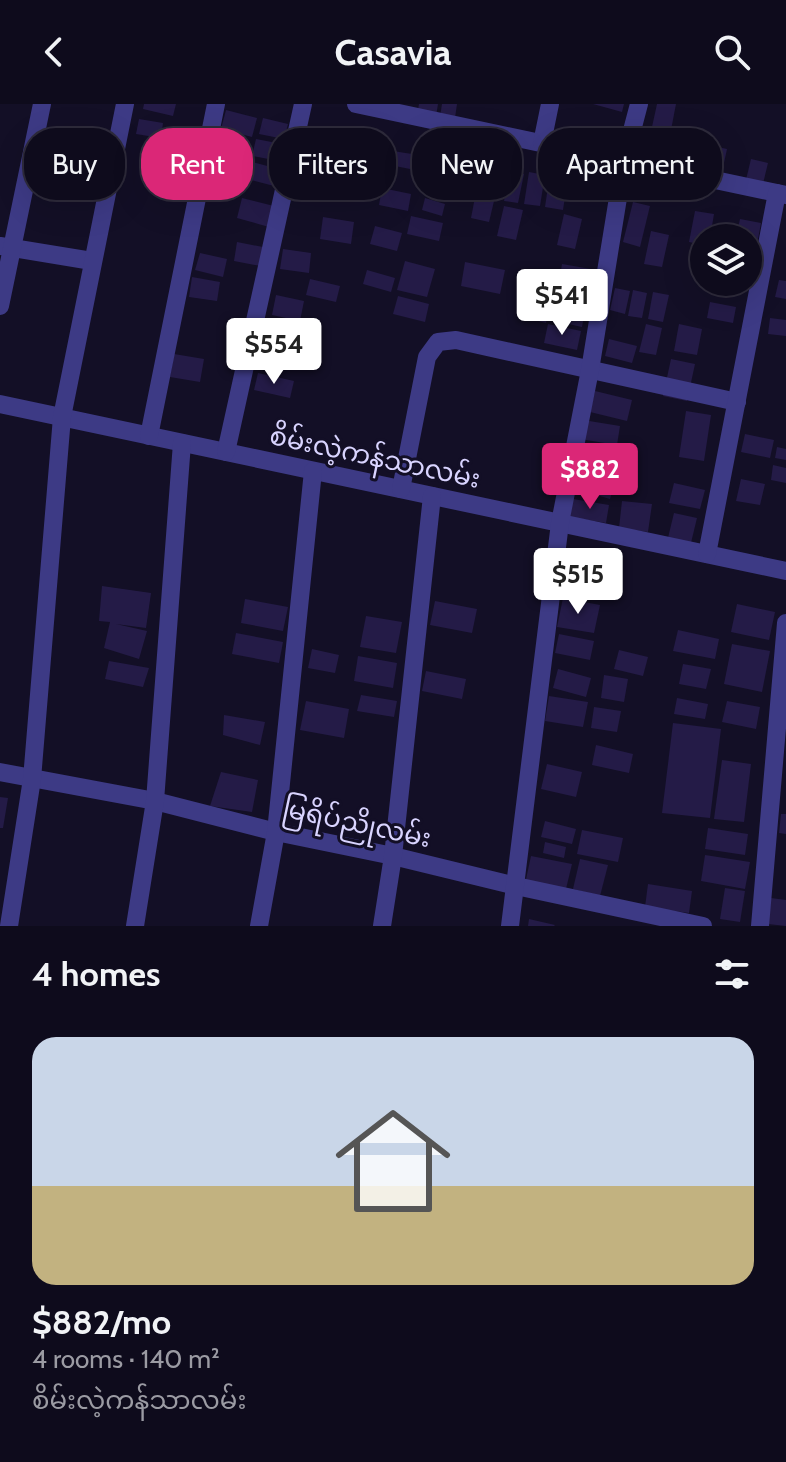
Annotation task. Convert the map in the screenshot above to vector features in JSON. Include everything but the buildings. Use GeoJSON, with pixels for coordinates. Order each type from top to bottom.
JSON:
{"type":"FeatureCollection","features":[{"type":"Feature","properties":{"kind":"street"},"geometry":{"type":"LineString","coordinates":[[0,306],[6,247],[42,104]]}},
{"type":"Feature","properties":{"kind":"street"},"geometry":{"type":"LineString","coordinates":[[9,926],[32,779],[62,417],[125,104]]}},
{"type":"Feature","properties":{"kind":"street"},"geometry":{"type":"LineString","coordinates":[[149,436],[216,104]]}},
{"type":"Feature","properties":{"kind":"street"},"geometry":{"type":"LineString","coordinates":[[226,452],[303,104]]}},
{"type":"Feature","properties":{"kind":"street"},"geometry":{"type":"LineString","coordinates":[[356,104],[538,142]]}},
{"type":"Feature","properties":{"kind":"street"},"geometry":{"type":"LineString","coordinates":[[545,128],[550,104]]}},
{"type":"Feature","properties":{"kind":"street"},"geometry":{"type":"LineString","coordinates":[[633,128],[639,104]]}},
{"type":"Feature","properties":{"kind":"street"},"geometry":{"type":"LineString","coordinates":[[707,554],[782,194],[722,181]]}},
{"type":"Feature","properties":{"kind":"street"},"geometry":{"type":"LineString","coordinates":[[510,926],[560,523],[590,370],[618,200]]}},
{"type":"Feature","properties":{"kind":"street"},"geometry":{"type":"LineString","coordinates":[[6,247],[92,261]]}},
{"type":"Feature","properties":{"kind":"street"},"geometry":{"type":"LineString","coordinates":[[401,489],[427,357],[438,342],[456,340],[737,402]]}},
{"type":"Feature","properties":{"kind":"street","name":"စိမ်းလဲ့ကန်သာလမ်း"},"geometry":{"type":"LineString","coordinates":[[0,404],[786,571]]}},
{"type":"Feature","properties":{"kind":"street"},"geometry":{"type":"LineString","coordinates":[[135,926],[155,801],[182,443]]}},
{"type":"Feature","properties":{"kind":"street"},"geometry":{"type":"LineString","coordinates":[[259,926],[276,832],[313,471]]}},
{"type":"Feature","properties":{"kind":"street"},"geometry":{"type":"LineString","coordinates":[[382,926],[393,856],[432,496]]}},
{"type":"Feature","properties":{"kind":"street"},"geometry":{"type":"LineString","coordinates":[[760,926],[786,623]]}},
{"type":"Feature","properties":{"kind":"street","name":"မြရိပ်ညိုလမ်း"},"geometry":{"type":"LineString","coordinates":[[0,772],[155,801],[276,832],[393,856],[639,919],[703,926]]}}]}
